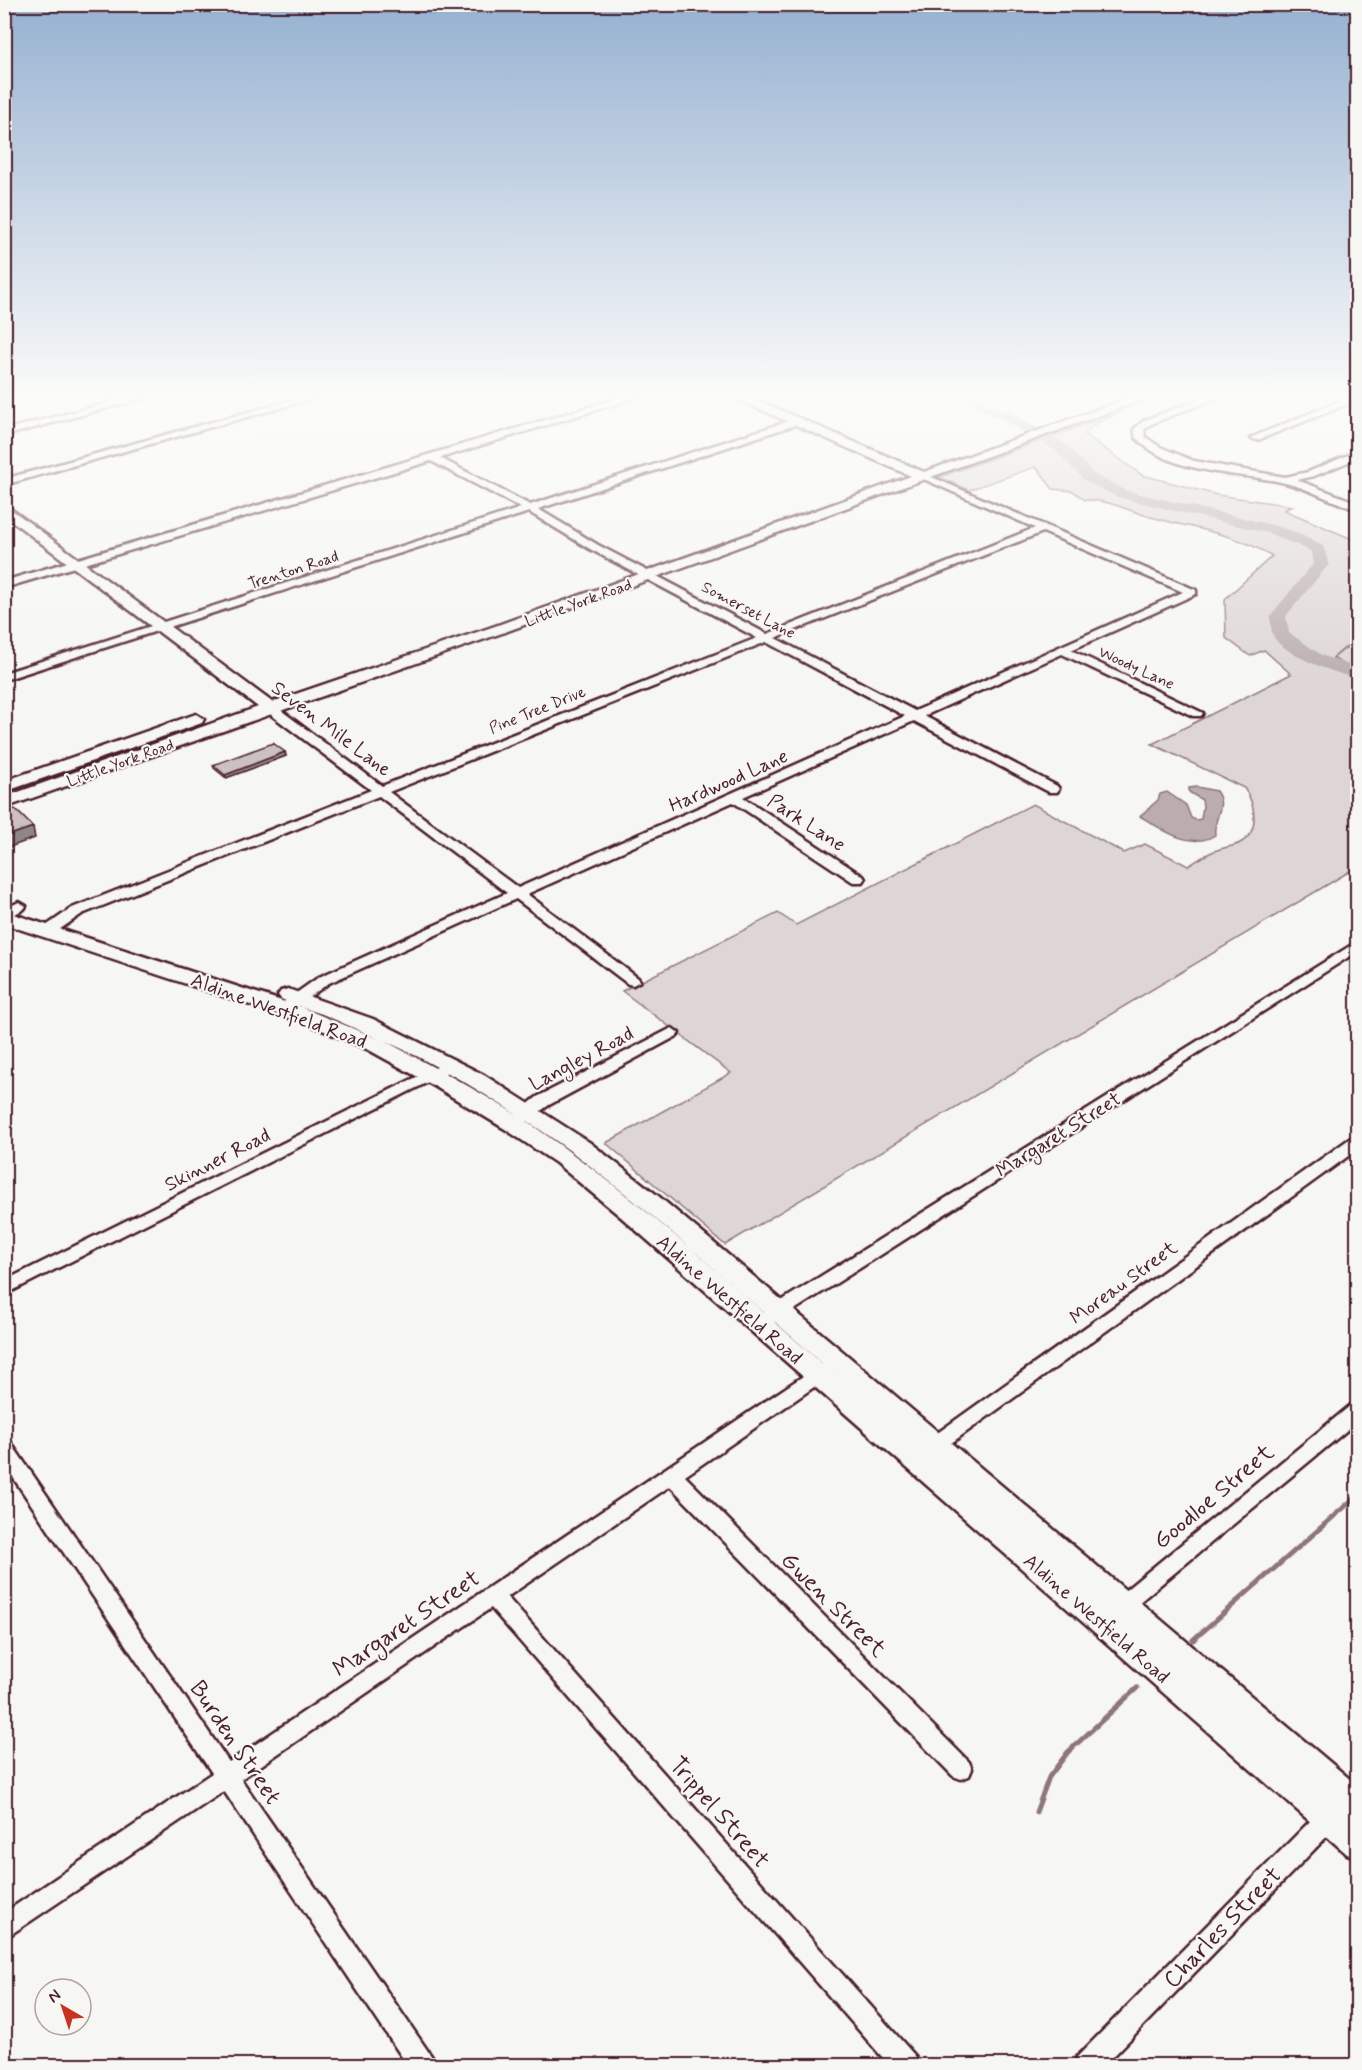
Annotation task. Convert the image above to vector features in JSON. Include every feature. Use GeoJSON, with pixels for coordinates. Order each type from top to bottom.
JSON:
{"type":"FeatureCollection","features":[{"type":"Feature","properties":{"kind":"main road","name":"Little York Road"},"geometry":{"type":"LineString","coordinates":[[643,572],[852,492]]}},
{"type":"Feature","properties":{"kind":"main road","name":"Little York Road"},"geometry":{"type":"LineString","coordinates":[[4,787],[264,703],[881,492]]}},
{"type":"Feature","properties":{"kind":"main road","name":"Seven Mile Lane"},"geometry":{"type":"LineString","coordinates":[[4,508],[264,703]]}},
{"type":"Feature","properties":{"kind":"main road","name":"Little York Road"},"geometry":{"type":"LineString","coordinates":[[4,803],[264,703]]}},
{"type":"Feature","properties":{"kind":"main road","name":"Aldine Westfield Road"},"geometry":{"type":"LineString","coordinates":[[8,910],[290,1004],[376,1045],[440,1071],[520,1117],[580,1147],[639,1206],[925,1452],[1122,1604],[1355,1798]]}},
{"type":"Feature","properties":{"kind":"main road","name":"Aldine Westfield Road"},"geometry":{"type":"LineString","coordinates":[[925,1452],[1102,1622],[1358,1843]]}},
{"type":"Feature","properties":{"kind":"street"},"geometry":{"type":"LineString","coordinates":[[4,585],[316,492]]}},
{"type":"Feature","properties":{"kind":"street","name":"Somerset Lane"},"geometry":{"type":"LineString","coordinates":[[498,492],[585,542],[1053,789]]}},
{"type":"Feature","properties":{"kind":"street","name":"Trenton Road"},"geometry":{"type":"LineString","coordinates":[[4,677],[162,628],[576,492]]}},
{"type":"Feature","properties":{"kind":"street"},"geometry":{"type":"LineString","coordinates":[[958,492],[1044,528]]}},
{"type":"Feature","properties":{"kind":"street"},"geometry":{"type":"LineString","coordinates":[[1317,492],[1358,507]]}},
{"type":"Feature","properties":{"kind":"street","name":"Hardwood Lane"},"geometry":{"type":"LineString","coordinates":[[290,1004],[324,980],[1192,592],[1044,528]]}},
{"type":"Feature","properties":{"kind":"street","name":"Pine Tree Drive"},"geometry":{"type":"LineString","coordinates":[[55,926],[77,911],[1044,528]]}},
{"type":"Feature","properties":{"kind":"street","name":"Woody Lane"},"geometry":{"type":"LineString","coordinates":[[1064,651],[1197,713]]}},
{"type":"Feature","properties":{"kind":"street","name":"Seven Mile Lane"},"geometry":{"type":"LineString","coordinates":[[264,703],[633,981]]}},
{"type":"Feature","properties":{"kind":"street","name":"Park Lane"},"geometry":{"type":"LineString","coordinates":[[735,798],[858,879]]}},
{"type":"Feature","properties":{"kind":"street","name":"Margaret Street"},"geometry":{"type":"LineString","coordinates":[[768,1318],[1358,945]]}},
{"type":"Feature","properties":{"kind":"street","name":"Langley Road"},"geometry":{"type":"LineString","coordinates":[[520,1117],[543,1101],[672,1033]]}},
{"type":"Feature","properties":{"kind":"street","name":"Skinner Road"},"geometry":{"type":"LineString","coordinates":[[4,1289],[440,1071]]}},
{"type":"Feature","properties":{"kind":"street","name":"Moreau Street"},"geometry":{"type":"LineString","coordinates":[[925,1452],[1358,1141]]}},
{"type":"Feature","properties":{"kind":"street","name":"Margaret Street"},"geometry":{"type":"LineString","coordinates":[[4,1927],[827,1369]]}},
{"type":"Feature","properties":{"kind":"street","name":"Goodloe Street"},"geometry":{"type":"LineString","coordinates":[[1102,1622],[1358,1410]]}},
{"type":"Feature","properties":{"kind":"street","name":"Burden Street"},"geometry":{"type":"LineString","coordinates":[[4,1448],[423,2066]]}},
{"type":"Feature","properties":{"kind":"street","name":"Gwen Street"},"geometry":{"type":"LineString","coordinates":[[672,1475],[961,1769]]}},
{"type":"Feature","properties":{"kind":"street","name":"Trippel Street"},"geometry":{"type":"LineString","coordinates":[[493,1595],[907,2066]]}},
{"type":"Feature","properties":{"kind":"street","name":"Charles Street"},"geometry":{"type":"LineString","coordinates":[[1086,2066],[1329,1818],[1355,1798]]}},
{"type":"Feature","properties":{"kind":"shaded area"},"geometry":{"type":"Polygon","coordinates":[[[1074,492],[1204,492],[1293,506],[1284,510],[1357,541],[1357,867],[725,1245],[606,1143],[731,1073],[622,991],[778,913],[796,925],[1033,804],[1124,853],[1145,844],[1188,866],[1213,851],[1240,843],[1251,832],[1253,809],[1244,788],[1152,744],[1291,674],[1264,650],[1250,656],[1226,638],[1225,599],[1272,556],[1226,536],[1107,503],[1085,500],[1074,492]]]}},
{"type":"Feature","properties":{"kind":"shaded area"},"geometry":{"type":"Polygon","coordinates":[[[1197,787],[1216,791],[1219,797],[1220,808],[1215,835],[1196,841],[1186,839],[1167,832],[1140,816],[1158,800],[1160,794],[1167,792],[1186,805],[1191,818],[1201,819],[1202,800],[1189,792],[1189,788],[1197,787]]]}},
{"type":"Feature","properties":{"kind":"building"},"geometry":{"type":"Polygon","coordinates":[[[273,743],[285,752],[225,775],[213,765],[273,743]]]}},
{"type":"Feature","properties":{"kind":"building"},"geometry":{"type":"Polygon","coordinates":[[[15,809],[33,827],[4,837],[4,812],[15,809]]]}},
{"type":"Feature","properties":{"kind":"waterway"},"geometry":{"type":"LineString","coordinates":[[1117,492],[1187,511],[1272,529],[1295,537],[1318,549],[1321,564],[1278,616],[1281,635],[1317,659],[1358,674]]}},
{"type":"Feature","properties":{"kind":"waterway"},"geometry":{"type":"LineString","coordinates":[[1342,664],[1333,658],[1345,648],[1358,643]]}},
{"type":"Feature","properties":{"kind":"waterway"},"geometry":{"type":"LineString","coordinates":[[1342,664],[1355,673]]}},
{"type":"Feature","properties":{"kind":"waterway"},"geometry":{"type":"LineString","coordinates":[[1193,1640],[1358,1495]]}},
{"type":"Feature","properties":{"kind":"waterway"},"geometry":{"type":"LineString","coordinates":[[1036,1812],[1049,1777],[1068,1752],[1137,1688]]}}]}
